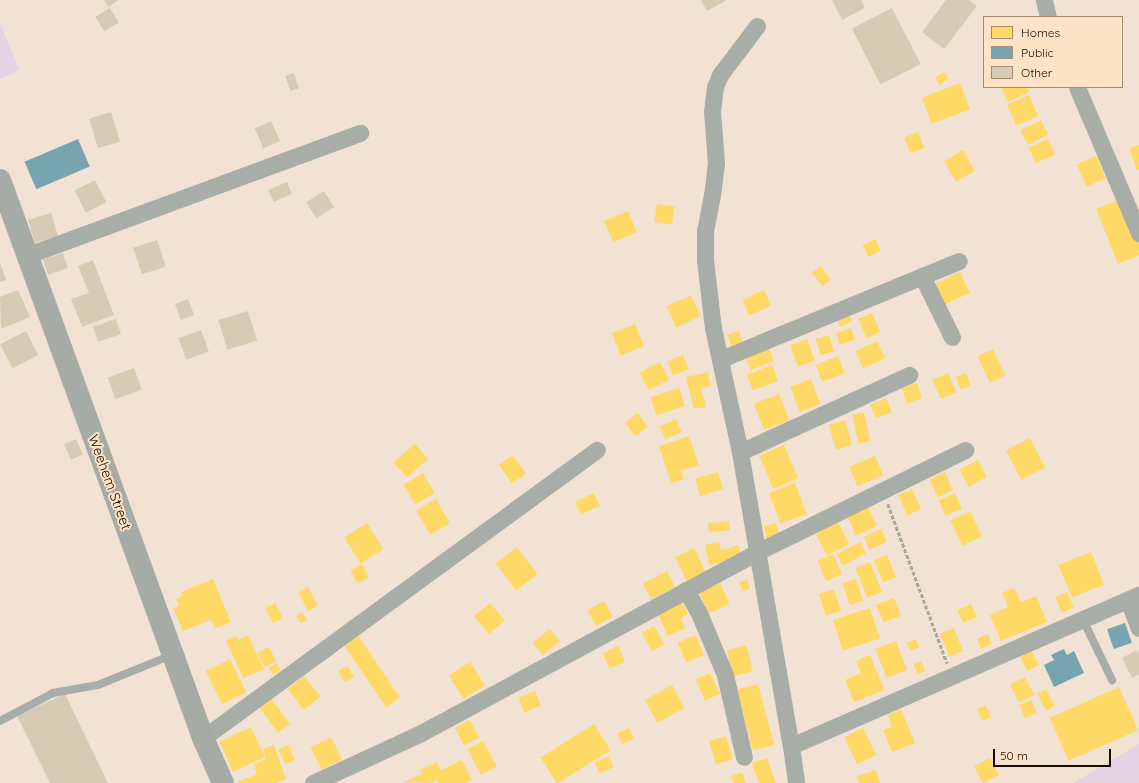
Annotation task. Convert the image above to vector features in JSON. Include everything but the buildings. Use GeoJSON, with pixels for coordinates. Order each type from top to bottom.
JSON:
{"type":"FeatureCollection","features":[{"type":"Feature","properties":{"kind":"street"},"geometry":{"type":"LineString","coordinates":[[1044,0],[1048,16]]}},
{"type":"Feature","properties":{"kind":"street"},"geometry":{"type":"LineString","coordinates":[[757,26],[720,75],[715,88],[712,111],[716,163],[712,195],[705,230],[705,260],[713,328],[721,359],[740,452],[791,746],[796,783]]}},
{"type":"Feature","properties":{"kind":"street"},"geometry":{"type":"LineString","coordinates":[[1078,88],[1139,233]]}},
{"type":"Feature","properties":{"kind":"street"},"geometry":{"type":"LineString","coordinates":[[28,255],[360,133]]}},
{"type":"Feature","properties":{"kind":"street","name":"Weehem Street"},"geometry":{"type":"LineString","coordinates":[[0,180],[172,655],[203,738],[223,783]]}},
{"type":"Feature","properties":{"kind":"street"},"geometry":{"type":"LineString","coordinates":[[721,359],[958,261]]}},
{"type":"Feature","properties":{"kind":"street"},"geometry":{"type":"LineString","coordinates":[[922,276],[952,337]]}},
{"type":"Feature","properties":{"kind":"street"},"geometry":{"type":"LineString","coordinates":[[740,452],[909,375]]}},
{"type":"Feature","properties":{"kind":"street"},"geometry":{"type":"LineString","coordinates":[[203,738],[597,450]]}},
{"type":"Feature","properties":{"kind":"street"},"geometry":{"type":"LineString","coordinates":[[313,783],[421,732],[757,552],[965,450]]}},
{"type":"Feature","properties":{"kind":"street"},"geometry":{"type":"LineString","coordinates":[[686,590],[699,614],[725,675],[744,757]]}},
{"type":"Feature","properties":{"kind":"street"},"geometry":{"type":"LineString","coordinates":[[791,746],[1133,598],[1139,628]]}},
{"type":"Feature","properties":{"kind":"lane"},"geometry":{"type":"LineString","coordinates":[[1083,620],[1112,680]]}},
{"type":"Feature","properties":{"kind":"lane"},"geometry":{"type":"LineString","coordinates":[[0,721],[53,693],[98,685],[172,655]]}},
{"type":"Feature","properties":{"kind":"path"},"geometry":{"type":"LineString","coordinates":[[883,491],[952,677]]}},
{"type":"Feature","properties":{"kind":"shaded area"},"geometry":{"type":"Polygon","coordinates":[[[0,23],[19,70],[0,79],[0,23]]]}},
{"type":"Feature","properties":{"kind":"shaded area"},"geometry":{"type":"Polygon","coordinates":[[[1139,744],[1139,783],[1073,783],[1139,744]]]}}]}
